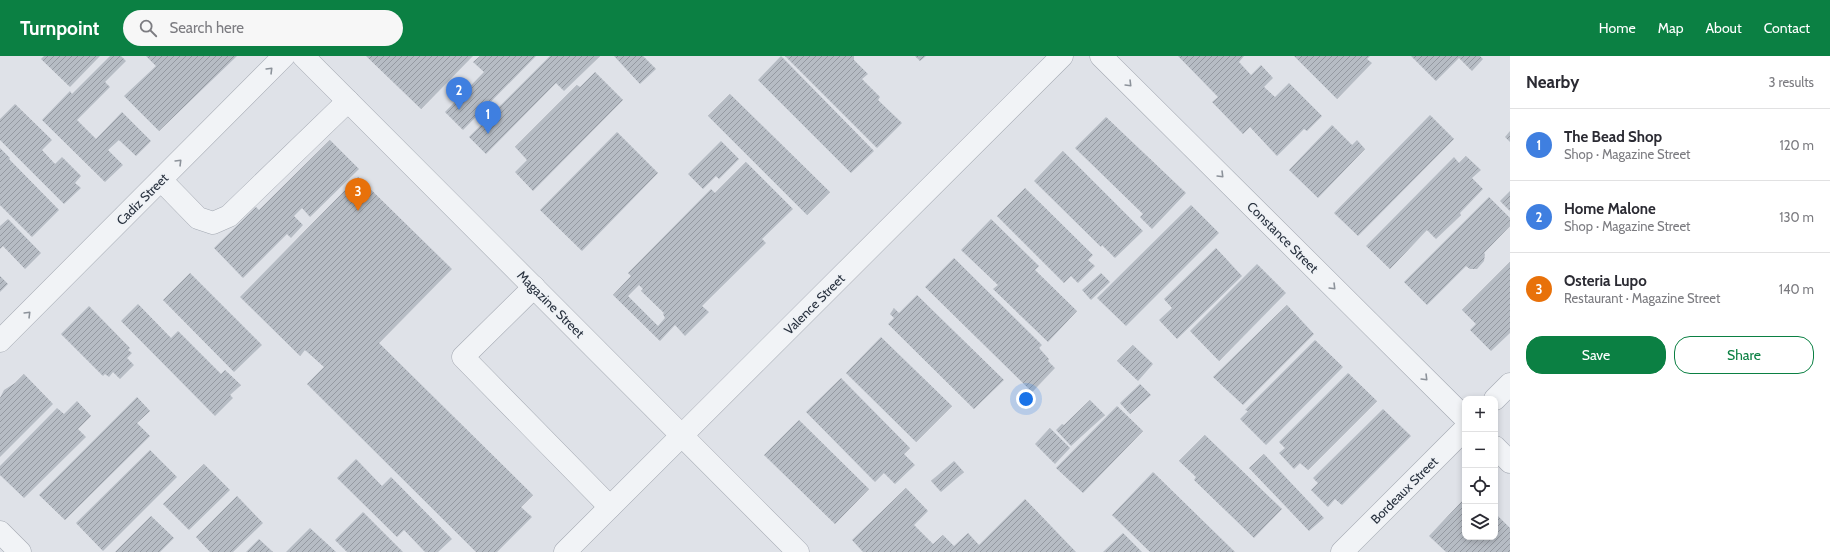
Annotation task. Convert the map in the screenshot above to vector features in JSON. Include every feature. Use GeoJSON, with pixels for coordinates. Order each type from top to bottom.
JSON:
{"type":"FeatureCollection","features":[{"type":"Feature","properties":{"kind":"street","name":"Cadiz Street"},"geometry":{"type":"LineString","coordinates":[[0,341],[284,56]]}},
{"type":"Feature","properties":{"kind":"street","name":"Magazine Street"},"geometry":{"type":"LineString","coordinates":[[303,56],[798,552]]}},
{"type":"Feature","properties":{"kind":"street","name":"Valence Street"},"geometry":{"type":"LineString","coordinates":[[565,552],[1062,56]]}},
{"type":"Feature","properties":{"kind":"street","name":"Constance Street"},"geometry":{"type":"LineString","coordinates":[[1102,56],[1462,415]]}},
{"type":"Feature","properties":{"kind":"street"},"geometry":{"type":"LineString","coordinates":[[161,180],[198,218],[213,222],[229,216],[348,101]]}},
{"type":"Feature","properties":{"kind":"street"},"geometry":{"type":"LineString","coordinates":[[534,287],[463,357],[610,507]]}},
{"type":"Feature","properties":{"kind":"street"},"geometry":{"type":"LineString","coordinates":[[1498,396],[1510,384]]}},
{"type":"Feature","properties":{"kind":"street","name":"Bordeaux Street"},"geometry":{"type":"LineString","coordinates":[[1342,552],[1462,432]]}},
{"type":"Feature","properties":{"kind":"street"},"geometry":{"type":"LineString","coordinates":[[1498,450],[1510,462]]}},
{"type":"Feature","properties":{"kind":"street"},"geometry":{"type":"LineString","coordinates":[[0,532],[20,552]]}},
{"type":"Feature","properties":{"kind":"building"},"geometry":{"type":"Polygon","coordinates":[[[44,56],[100,56],[70,87],[41,59],[44,56]]]}},
{"type":"Feature","properties":{"kind":"building"},"geometry":{"type":"Polygon","coordinates":[[[110,56],[121,56],[126,61],[105,82],[110,87],[77,120],[96,139],[122,112],[151,141],[136,156],[119,140],[108,150],[123,165],[105,182],[42,120],[70,91],[72,94],[110,56]]]}},
{"type":"Feature","properties":{"kind":"building"},"geometry":{"type":"Polygon","coordinates":[[[146,56],[237,56],[159,131],[124,96],[156,66],[146,56]]]}},
{"type":"Feature","properties":{"kind":"building"},"geometry":{"type":"Polygon","coordinates":[[[366,56],[473,56],[421,109],[366,56]]]}},
{"type":"Feature","properties":{"kind":"building"},"geometry":{"type":"Polygon","coordinates":[[[480,56],[536,56],[463,130],[445,112],[484,72],[473,62],[480,56]]]}},
{"type":"Feature","properties":{"kind":"building"},"geometry":{"type":"Polygon","coordinates":[[[550,56],[600,56],[564,91],[556,83],[486,154],[469,137],[550,56]]]}},
{"type":"Feature","properties":{"kind":"building"},"geometry":{"type":"Polygon","coordinates":[[[614,56],[643,56],[656,69],[640,84],[614,56]]]}},
{"type":"Feature","properties":{"kind":"building"},"geometry":{"type":"Polygon","coordinates":[[[781,56],[874,151],[851,173],[758,80],[781,56]]]}},
{"type":"Feature","properties":{"kind":"building"},"geometry":{"type":"Polygon","coordinates":[[[785,56],[854,56],[854,60],[868,74],[862,79],[880,97],[878,100],[902,123],[877,148],[785,56]]]}},
{"type":"Feature","properties":{"kind":"building"},"geometry":{"type":"Polygon","coordinates":[[[915,56],[926,56],[920,61],[915,56]]]}},
{"type":"Feature","properties":{"kind":"building"},"geometry":{"type":"Polygon","coordinates":[[[1178,56],[1244,56],[1239,62],[1251,75],[1261,65],[1273,78],[1264,87],[1275,97],[1289,83],[1322,116],[1307,131],[1304,129],[1277,156],[1250,127],[1243,134],[1212,102],[1218,97],[1178,56]]]}},
{"type":"Feature","properties":{"kind":"building"},"geometry":{"type":"Polygon","coordinates":[[[1294,56],[1370,56],[1367,59],[1372,63],[1337,99],[1294,56]]]}},
{"type":"Feature","properties":{"kind":"building"},"geometry":{"type":"Polygon","coordinates":[[[1411,56],[1480,56],[1483,59],[1472,71],[1459,58],[1436,81],[1411,56]]]}},
{"type":"Feature","properties":{"kind":"building"},"geometry":{"type":"Polygon","coordinates":[[[595,72],[623,100],[533,191],[515,172],[527,160],[515,147],[577,85],[580,87],[595,72]]]}},
{"type":"Feature","properties":{"kind":"building"},"geometry":{"type":"Polygon","coordinates":[[[730,94],[830,192],[807,215],[708,116],[730,94]]]}},
{"type":"Feature","properties":{"kind":"building"},"geometry":{"type":"Polygon","coordinates":[[[15,104],[52,140],[42,150],[55,164],[62,157],[81,176],[75,183],[81,188],[64,204],[0,140],[0,119],[15,104]]]}},
{"type":"Feature","properties":{"kind":"building"},"geometry":{"type":"Polygon","coordinates":[[[1430,115],[1454,139],[1358,236],[1334,213],[1430,115]]]}},
{"type":"Feature","properties":{"kind":"building"},"geometry":{"type":"Polygon","coordinates":[[[1106,117],[1186,193],[1152,229],[1140,217],[1143,214],[1075,148],[1106,117]]]}},
{"type":"Feature","properties":{"kind":"building"},"geometry":{"type":"Polygon","coordinates":[[[1332,125],[1352,145],[1357,140],[1365,149],[1318,198],[1289,170],[1332,125]]]}},
{"type":"Feature","properties":{"kind":"building"},"geometry":{"type":"Polygon","coordinates":[[[1510,131],[1510,142],[1505,137],[1510,131]]]}},
{"type":"Feature","properties":{"kind":"building"},"geometry":{"type":"Polygon","coordinates":[[[617,132],[658,173],[582,251],[540,210],[617,132]]]}},
{"type":"Feature","properties":{"kind":"building"},"geometry":{"type":"Polygon","coordinates":[[[330,140],[359,169],[310,217],[302,208],[294,216],[303,225],[291,238],[287,234],[243,278],[214,248],[256,207],[259,210],[330,140]]]}},
{"type":"Feature","properties":{"kind":"building"},"geometry":{"type":"Polygon","coordinates":[[[721,141],[739,159],[719,179],[716,176],[703,189],[688,174],[721,141]]]}},
{"type":"Feature","properties":{"kind":"building"},"geometry":{"type":"Polygon","coordinates":[[[0,148],[59,210],[32,237],[0,205],[0,148]]]}},
{"type":"Feature","properties":{"kind":"building"},"geometry":{"type":"Polygon","coordinates":[[[1063,151],[1143,231],[1115,258],[1102,245],[1101,247],[1034,181],[1063,151]]]}},
{"type":"Feature","properties":{"kind":"building"},"geometry":{"type":"Polygon","coordinates":[[[1466,156],[1481,170],[1472,178],[1483,189],[1460,213],[1461,215],[1436,239],[1427,230],[1390,269],[1366,246],[1454,157],[1459,163],[1466,156]]]}},
{"type":"Feature","properties":{"kind":"building"},"geometry":{"type":"Polygon","coordinates":[[[746,162],[793,209],[762,239],[766,243],[702,306],[709,312],[685,336],[675,325],[660,341],[613,295],[631,276],[628,273],[711,189],[715,193],[746,162]],[[639,285],[628,296],[658,326],[665,318],[664,313],[641,291],[643,289],[639,285]]]}},
{"type":"Feature","properties":{"kind":"building"},"geometry":{"type":"Polygon","coordinates":[[[358,177],[452,269],[379,343],[533,495],[521,507],[532,517],[497,552],[476,552],[307,384],[324,367],[305,350],[300,356],[240,297],[358,177]]]}},
{"type":"Feature","properties":{"kind":"building"},"geometry":{"type":"Polygon","coordinates":[[[1025,188],[1093,255],[1088,260],[1095,266],[1078,283],[1071,276],[1064,283],[997,216],[1025,188]]]}},
{"type":"Feature","properties":{"kind":"building"},"geometry":{"type":"Polygon","coordinates":[[[1510,191],[1510,211],[1500,201],[1510,191]]]}},
{"type":"Feature","properties":{"kind":"building"},"geometry":{"type":"Polygon","coordinates":[[[1489,197],[1510,218],[1510,226],[1484,253],[1484,261],[1477,269],[1470,269],[1466,266],[1427,305],[1404,282],[1489,197]]]}},
{"type":"Feature","properties":{"kind":"building"},"geometry":{"type":"Polygon","coordinates":[[[1191,205],[1219,233],[1126,326],[1097,298],[1191,205]]]}},
{"type":"Feature","properties":{"kind":"building"},"geometry":{"type":"Polygon","coordinates":[[[8,219],[41,253],[25,269],[3,246],[0,249],[0,226],[8,219]]]}},
{"type":"Feature","properties":{"kind":"building"},"geometry":{"type":"Polygon","coordinates":[[[991,219],[1039,266],[1035,270],[1077,311],[1048,342],[993,289],[998,285],[961,250],[991,219]]]}},
{"type":"Feature","properties":{"kind":"building"},"geometry":{"type":"Polygon","coordinates":[[[1216,248],[1242,276],[1177,339],[1159,320],[1172,308],[1164,299],[1216,248]]]}},
{"type":"Feature","properties":{"kind":"building"},"geometry":{"type":"Polygon","coordinates":[[[954,258],[1042,345],[1039,348],[1055,368],[1032,392],[925,287],[954,258]]]}},
{"type":"Feature","properties":{"kind":"building"},"geometry":{"type":"Polygon","coordinates":[[[1510,262],[1510,333],[1491,351],[1470,330],[1476,324],[1462,310],[1510,262]]]}},
{"type":"Feature","properties":{"kind":"building"},"geometry":{"type":"Polygon","coordinates":[[[1257,264],[1286,293],[1219,361],[1190,331],[1257,264]]]}},
{"type":"Feature","properties":{"kind":"building"},"geometry":{"type":"Polygon","coordinates":[[[190,273],[262,345],[234,372],[163,300],[190,273]]]}},
{"type":"Feature","properties":{"kind":"building"},"geometry":{"type":"Polygon","coordinates":[[[1101,273],[1110,282],[1091,300],[1082,290],[1101,273]]]}},
{"type":"Feature","properties":{"kind":"building"},"geometry":{"type":"Polygon","coordinates":[[[0,276],[8,284],[0,292],[0,276]]]}},
{"type":"Feature","properties":{"kind":"building"},"geometry":{"type":"Polygon","coordinates":[[[917,295],[1004,380],[974,409],[888,324],[894,318],[890,314],[894,308],[899,313],[917,295]]]}},
{"type":"Feature","properties":{"kind":"building"},"geometry":{"type":"Polygon","coordinates":[[[138,304],[171,338],[178,331],[221,374],[225,370],[241,385],[230,395],[233,398],[215,416],[121,321],[138,304]]]}},
{"type":"Feature","properties":{"kind":"building"},"geometry":{"type":"Polygon","coordinates":[[[1287,305],[1314,334],[1243,405],[1213,377],[1287,305]]]}},
{"type":"Feature","properties":{"kind":"building"},"geometry":{"type":"Polygon","coordinates":[[[89,306],[130,348],[128,350],[132,353],[127,358],[134,365],[120,379],[113,372],[109,377],[105,374],[103,376],[61,334],[89,306]]]}},
{"type":"Feature","properties":{"kind":"building"},"geometry":{"type":"Polygon","coordinates":[[[881,337],[952,406],[916,442],[846,373],[881,337]]]}},
{"type":"Feature","properties":{"kind":"building"},"geometry":{"type":"Polygon","coordinates":[[[1315,340],[1343,367],[1266,445],[1240,419],[1248,411],[1245,410],[1315,340]]]}},
{"type":"Feature","properties":{"kind":"building"},"geometry":{"type":"Polygon","coordinates":[[[1133,345],[1153,364],[1138,381],[1117,361],[1133,345]]]}},
{"type":"Feature","properties":{"kind":"building"},"geometry":{"type":"Polygon","coordinates":[[[1348,373],[1377,401],[1308,470],[1300,463],[1294,469],[1279,453],[1285,448],[1279,442],[1348,373]]]}},
{"type":"Feature","properties":{"kind":"building"},"geometry":{"type":"Polygon","coordinates":[[[24,374],[53,404],[0,457],[0,398],[4,390],[15,383],[24,374]]]}},
{"type":"Feature","properties":{"kind":"building"},"geometry":{"type":"Polygon","coordinates":[[[841,378],[910,448],[904,454],[915,465],[895,484],[884,473],[875,482],[806,412],[841,378]]]}},
{"type":"Feature","properties":{"kind":"building"},"geometry":{"type":"Polygon","coordinates":[[[1140,384],[1151,395],[1130,414],[1120,403],[1140,384]]]}},
{"type":"Feature","properties":{"kind":"building"},"geometry":{"type":"Polygon","coordinates":[[[137,397],[150,411],[137,423],[150,436],[65,520],[39,495],[137,397]]]}},
{"type":"Feature","properties":{"kind":"building"},"geometry":{"type":"Polygon","coordinates":[[[1090,400],[1105,415],[1071,446],[1056,430],[1062,424],[1064,425],[1090,400]]]}},
{"type":"Feature","properties":{"kind":"building"},"geometry":{"type":"Polygon","coordinates":[[[77,401],[91,416],[78,429],[86,437],[24,498],[0,475],[0,466],[57,408],[64,414],[77,401]]]}},
{"type":"Feature","properties":{"kind":"building"},"geometry":{"type":"Polygon","coordinates":[[[1117,406],[1143,431],[1083,493],[1056,468],[1117,406]]]}},
{"type":"Feature","properties":{"kind":"building"},"geometry":{"type":"Polygon","coordinates":[[[1383,409],[1411,436],[1342,505],[1335,499],[1328,507],[1311,490],[1318,483],[1313,478],[1383,409]]]}},
{"type":"Feature","properties":{"kind":"building"},"geometry":{"type":"Polygon","coordinates":[[[799,420],[869,489],[835,524],[764,455],[799,420]]]}},
{"type":"Feature","properties":{"kind":"building"},"geometry":{"type":"Polygon","coordinates":[[[1050,428],[1070,448],[1055,464],[1035,444],[1050,428]]]}},
{"type":"Feature","properties":{"kind":"building"},"geometry":{"type":"Polygon","coordinates":[[[1205,435],[1282,509],[1254,538],[1194,480],[1196,477],[1179,461],[1205,435]]]}},
{"type":"Feature","properties":{"kind":"building"},"geometry":{"type":"Polygon","coordinates":[[[150,450],[177,477],[103,551],[76,523],[150,450]]]}},
{"type":"Feature","properties":{"kind":"building"},"geometry":{"type":"Polygon","coordinates":[[[1264,454],[1324,518],[1309,531],[1249,468],[1264,454]]]}},
{"type":"Feature","properties":{"kind":"building"},"geometry":{"type":"Polygon","coordinates":[[[356,459],[382,486],[391,477],[452,539],[438,552],[425,552],[404,530],[397,537],[337,478],[356,459]]]}},
{"type":"Feature","properties":{"kind":"building"},"geometry":{"type":"Polygon","coordinates":[[[954,461],[964,472],[941,492],[931,481],[954,461]]]}},
{"type":"Feature","properties":{"kind":"building"},"geometry":{"type":"Polygon","coordinates":[[[204,464],[230,490],[189,530],[163,504],[204,464]]]}},
{"type":"Feature","properties":{"kind":"building"},"geometry":{"type":"Polygon","coordinates":[[[1153,472],[1235,552],[1150,552],[1112,515],[1153,472]]]}},
{"type":"Feature","properties":{"kind":"building"},"geometry":{"type":"Polygon","coordinates":[[[906,488],[928,511],[914,525],[933,544],[943,535],[954,546],[968,533],[979,545],[1025,499],[1076,552],[863,552],[852,540],[906,488]]]}},
{"type":"Feature","properties":{"kind":"building"},"geometry":{"type":"Polygon","coordinates":[[[237,496],[263,523],[233,552],[210,552],[196,537],[237,496]]]}},
{"type":"Feature","properties":{"kind":"building"},"geometry":{"type":"Polygon","coordinates":[[[1462,501],[1462,540],[1498,540],[1498,516],[1510,528],[1510,552],[1446,552],[1429,536],[1462,501]]]}},
{"type":"Feature","properties":{"kind":"building"},"geometry":{"type":"Polygon","coordinates":[[[363,512],[403,552],[347,552],[335,540],[363,512]]]}},
{"type":"Feature","properties":{"kind":"building"},"geometry":{"type":"Polygon","coordinates":[[[151,516],[174,538],[160,552],[115,552],[151,516]]]}},
{"type":"Feature","properties":{"kind":"building"},"geometry":{"type":"Polygon","coordinates":[[[310,528],[336,552],[286,552],[310,528]]]}},
{"type":"Feature","properties":{"kind":"building"},"geometry":{"type":"Polygon","coordinates":[[[1123,533],[1142,552],[1103,552],[1123,533]]]}},
{"type":"Feature","properties":{"kind":"building"},"geometry":{"type":"Polygon","coordinates":[[[259,539],[273,552],[246,552],[259,539]]]}},
{"type":"Feature","properties":{"kind":"place","name":"Home Malone"},"geometry":{"type":"Point","coordinates":[459,110]}},
{"type":"Feature","properties":{"kind":"place","name":"The Bead Shop"},"geometry":{"type":"Point","coordinates":[488,134]}},
{"type":"Feature","properties":{"kind":"place","name":"Osteria Lupo"},"geometry":{"type":"Point","coordinates":[358,211]}}]}
